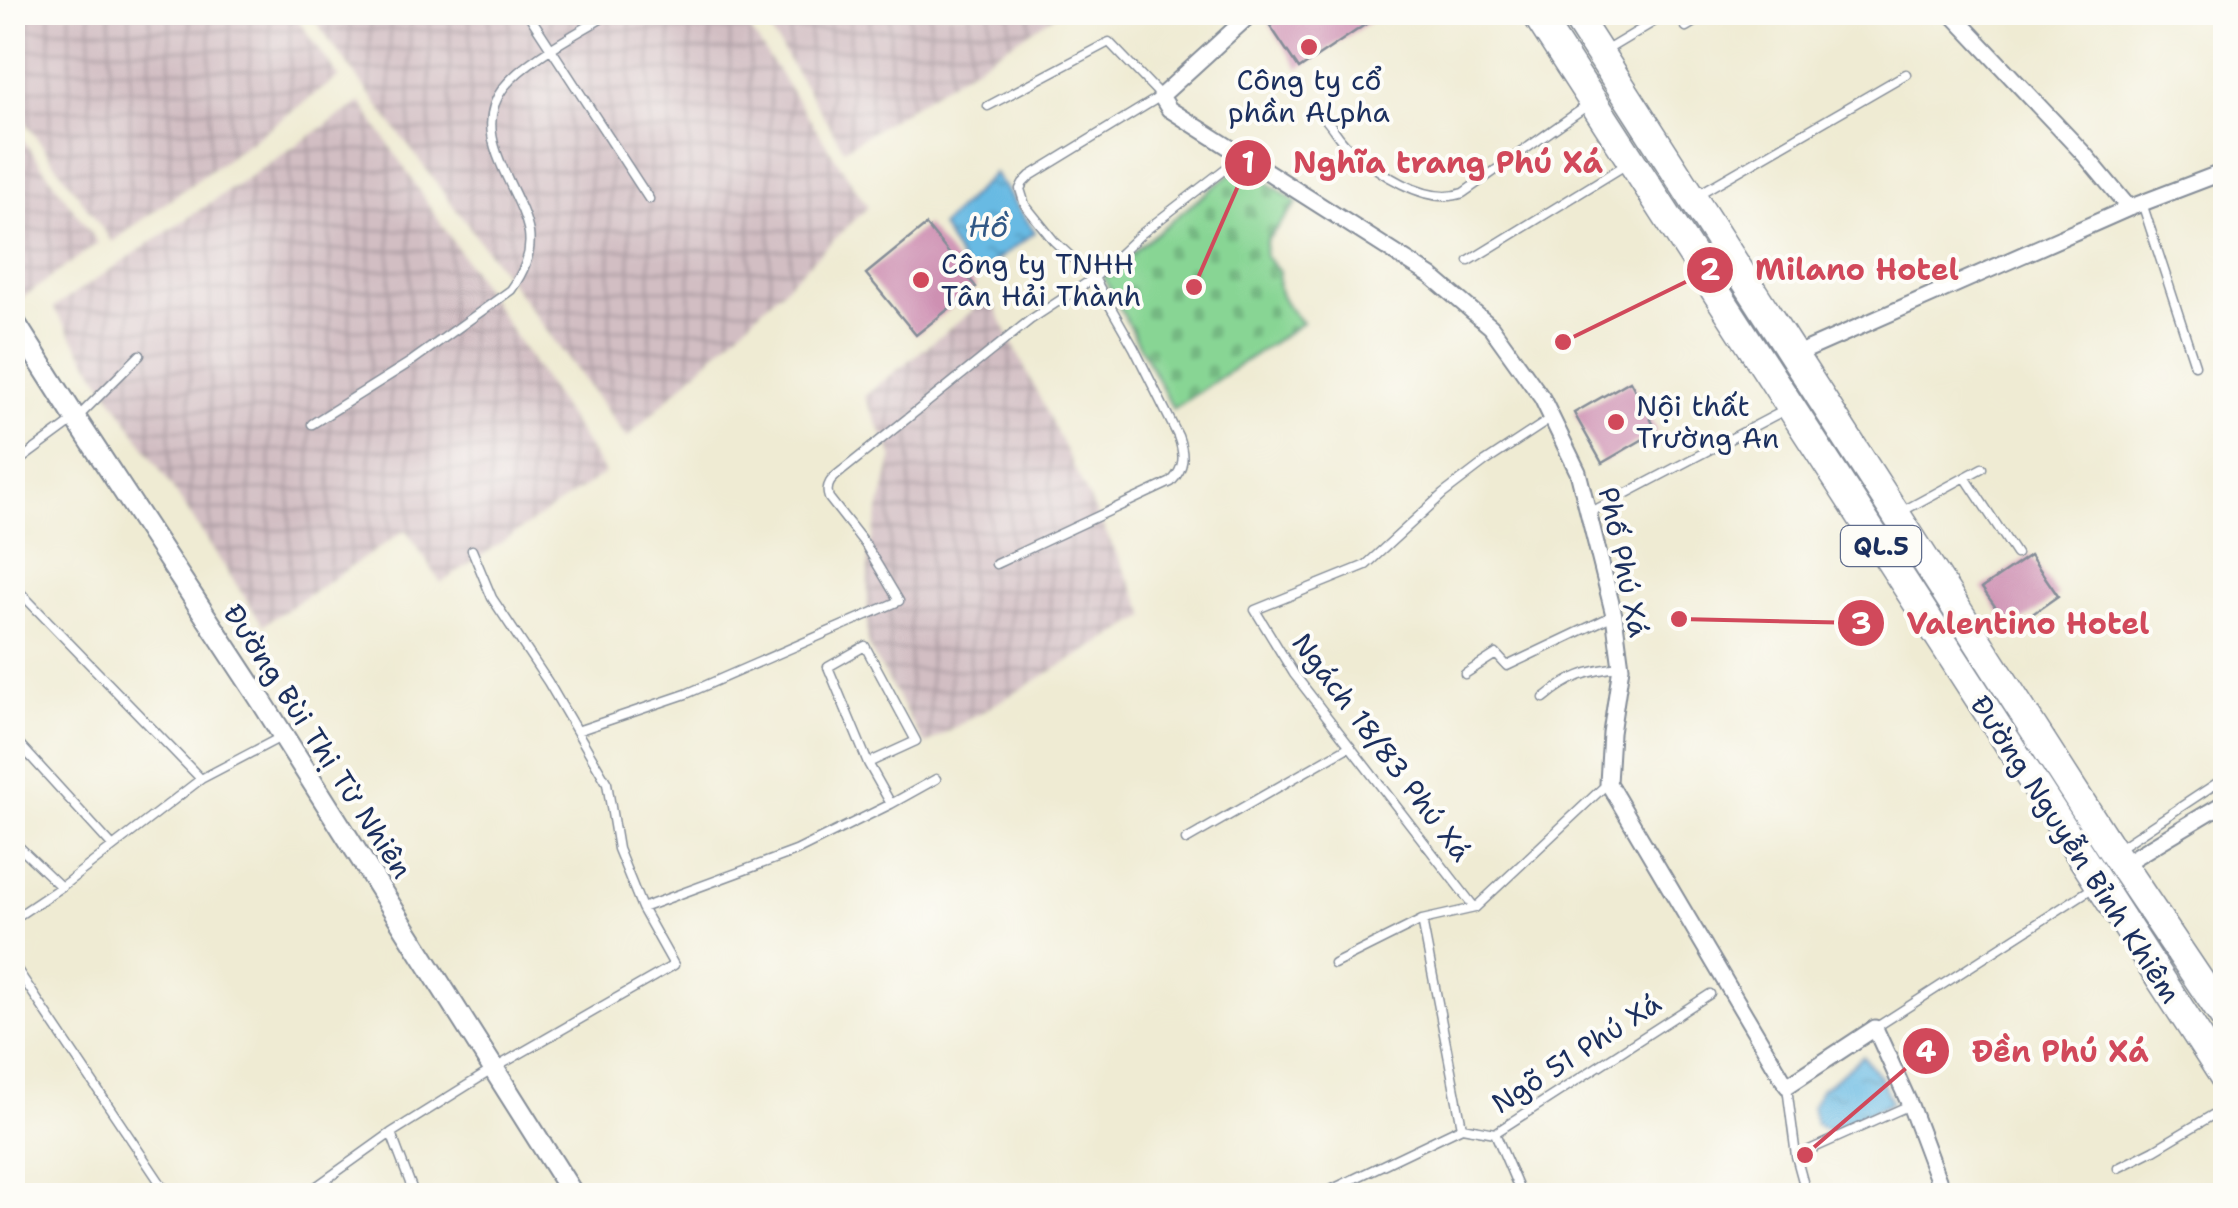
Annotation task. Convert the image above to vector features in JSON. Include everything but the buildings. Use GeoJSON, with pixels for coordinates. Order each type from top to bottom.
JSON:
{"type":"FeatureCollection","features":[{"type":"Feature","properties":{"kind":"highway","name":"Đường Nguyễn Bỉnh Khiêm"},"geometry":{"type":"LineString","coordinates":[[1535,12],[2226,1080]]}},
{"type":"Feature","properties":{"kind":"highway","name":"QL.5"},"geometry":{"type":"LineString","coordinates":[[1574,12],[2226,1020]]}},
{"type":"Feature","properties":{"kind":"street"},"geometry":{"type":"LineString","coordinates":[[1160,96],[1253,12]]}},
{"type":"Feature","properties":{"kind":"street"},"geometry":{"type":"LineString","coordinates":[[1950,12],[2136,206]]}},
{"type":"Feature","properties":{"kind":"street","name":"Phố Phú Xá"},"geometry":{"type":"LineString","coordinates":[[1160,96],[1169,108],[1431,276],[1492,327],[1542,398],[1578,472],[1614,616],[1621,668],[1610,734],[1608,783]]}},
{"type":"Feature","properties":{"kind":"street"},"geometry":{"type":"LineString","coordinates":[[1795,355],[2136,206],[2226,171]]}},
{"type":"Feature","properties":{"kind":"street","name":"Đường Bùi Thị Từ Nhiên"},"geometry":{"type":"LineString","coordinates":[[12,318],[574,1196]]}},
{"type":"Feature","properties":{"kind":"street"},"geometry":{"type":"LineString","coordinates":[[1608,783],[1787,1086],[1875,1028],[1910,1105],[1944,1196]]}},
{"type":"Feature","properties":{"kind":"street"},"geometry":{"type":"LineString","coordinates":[[2118,858],[2226,802]]}},
{"type":"Feature","properties":{"kind":"lane"},"geometry":{"type":"LineString","coordinates":[[527,12],[649,199]]}},
{"type":"Feature","properties":{"kind":"lane"},"geometry":{"type":"LineString","coordinates":[[312,424],[410,363],[510,290],[523,273],[529,234],[494,148],[492,114],[502,90],[519,72],[612,12]]}},
{"type":"Feature","properties":{"kind":"lane"},"geometry":{"type":"LineString","coordinates":[[1601,54],[1672,12],[1686,28],[1711,12]]}},
{"type":"Feature","properties":{"kind":"lane"},"geometry":{"type":"LineString","coordinates":[[988,106],[1109,42],[1160,96],[1030,176],[1020,190],[1024,204],[1054,241],[1094,278],[1178,436],[1184,462],[1180,474],[1171,482],[996,564]]}},
{"type":"Feature","properties":{"kind":"lane"},"geometry":{"type":"LineString","coordinates":[[1693,197],[1906,74]]}},
{"type":"Feature","properties":{"kind":"lane"},"geometry":{"type":"LineString","coordinates":[[1327,120],[1344,144],[1389,176],[1434,196],[1451,198],[1592,102]]}},
{"type":"Feature","properties":{"kind":"lane"},"geometry":{"type":"LineString","coordinates":[[576,731],[686,694],[899,601],[864,544],[829,498],[828,484],[1030,320],[1094,278],[1141,234],[1243,156]]}},
{"type":"Feature","properties":{"kind":"lane"},"geometry":{"type":"LineString","coordinates":[[1469,261],[1630,161]]}},
{"type":"Feature","properties":{"kind":"lane"},"geometry":{"type":"LineString","coordinates":[[2136,206],[2195,365]]}},
{"type":"Feature","properties":{"kind":"lane"},"geometry":{"type":"LineString","coordinates":[[12,466],[76,419],[140,355]]}},
{"type":"Feature","properties":{"kind":"lane"},"geometry":{"type":"LineString","coordinates":[[1589,513],[1791,406]]}},
{"type":"Feature","properties":{"kind":"lane","name":"Ngách 18/83 Phú Xá"},"geometry":{"type":"LineString","coordinates":[[1475,908],[1294,674],[1255,610],[1366,565],[1443,494],[1552,418]]}},
{"type":"Feature","properties":{"kind":"lane"},"geometry":{"type":"LineString","coordinates":[[1897,514],[1982,468]]}},
{"type":"Feature","properties":{"kind":"lane"},"geometry":{"type":"LineString","coordinates":[[1965,477],[2016,554]]}},
{"type":"Feature","properties":{"kind":"lane"},"geometry":{"type":"LineString","coordinates":[[304,1196],[391,1133],[494,1068],[674,964],[642,908],[618,849],[607,783],[548,682],[492,598],[472,550]]}},
{"type":"Feature","properties":{"kind":"lane"},"geometry":{"type":"LineString","coordinates":[[12,584],[201,779]]}},
{"type":"Feature","properties":{"kind":"lane"},"geometry":{"type":"LineString","coordinates":[[1465,674],[1496,654],[1507,666],[1614,616]]}},
{"type":"Feature","properties":{"kind":"lane"},"geometry":{"type":"LineString","coordinates":[[868,763],[916,740],[865,646],[828,667],[868,763],[891,804]]}},
{"type":"Feature","properties":{"kind":"lane"},"geometry":{"type":"LineString","coordinates":[[1544,698],[1590,670],[1621,668]]}},
{"type":"Feature","properties":{"kind":"lane"},"geometry":{"type":"LineString","coordinates":[[12,736],[113,847]]}},
{"type":"Feature","properties":{"kind":"lane"},"geometry":{"type":"LineString","coordinates":[[12,920],[201,779],[282,736]]}},
{"type":"Feature","properties":{"kind":"lane"},"geometry":{"type":"LineString","coordinates":[[1186,840],[1350,746]]}},
{"type":"Feature","properties":{"kind":"lane"},"geometry":{"type":"LineString","coordinates":[[2118,858],[2226,777]]}},
{"type":"Feature","properties":{"kind":"lane"},"geometry":{"type":"LineString","coordinates":[[642,908],[796,850],[936,779]]}},
{"type":"Feature","properties":{"kind":"lane"},"geometry":{"type":"LineString","coordinates":[[1334,964],[1422,920],[1475,908],[1608,783]]}},
{"type":"Feature","properties":{"kind":"lane"},"geometry":{"type":"LineString","coordinates":[[12,840],[61,887]]}},
{"type":"Feature","properties":{"kind":"lane"},"geometry":{"type":"LineString","coordinates":[[1875,1028],[2098,884]]}},
{"type":"Feature","properties":{"kind":"lane","name":"Ngõ 51 Phú Xá"},"geometry":{"type":"LineString","coordinates":[[1422,920],[1462,1127]]}},
{"type":"Feature","properties":{"kind":"lane"},"geometry":{"type":"LineString","coordinates":[[12,962],[169,1196]]}},
{"type":"Feature","properties":{"kind":"lane","name":"Ngõ 51 Phú Xá"},"geometry":{"type":"LineString","coordinates":[[1318,1196],[1462,1127],[1495,1133],[1710,994]]}},
{"type":"Feature","properties":{"kind":"lane"},"geometry":{"type":"LineString","coordinates":[[1787,1086],[1796,1156],[1807,1196]]}},
{"type":"Feature","properties":{"kind":"lane"},"geometry":{"type":"LineString","coordinates":[[1796,1156],[1910,1105]]}},
{"type":"Feature","properties":{"kind":"lane"},"geometry":{"type":"LineString","coordinates":[[2118,1168],[2226,1107]]}},
{"type":"Feature","properties":{"kind":"lane"},"geometry":{"type":"LineString","coordinates":[[391,1133],[416,1196]]}},
{"type":"Feature","properties":{"kind":"lane"},"geometry":{"type":"LineString","coordinates":[[1495,1133],[1522,1196]]}},
{"type":"Feature","properties":{"kind":"lane"},"geometry":{"type":"LineString","coordinates":[[1782,1196],[1804,1184]]}},
{"type":"Feature","properties":{"kind":"shaded area"},"geometry":{"type":"Polygon","coordinates":[[[12,13],[293,13],[339,77],[112,242],[13,105],[12,13]]]}},
{"type":"Feature","properties":{"kind":"shaded area"},"geometry":{"type":"Polygon","coordinates":[[[309,13],[739,13],[868,207],[627,438],[309,13]]]}},
{"type":"Feature","properties":{"kind":"shaded area"},"geometry":{"type":"Polygon","coordinates":[[[759,13],[1059,13],[844,149],[759,13]]]}},
{"type":"Feature","properties":{"kind":"shaded area"},"geometry":{"type":"Polygon","coordinates":[[[361,102],[605,473],[441,583],[406,530],[263,625],[53,308],[361,102]]]}},
{"type":"Feature","properties":{"kind":"shaded area"},"geometry":{"type":"Polygon","coordinates":[[[12,124],[98,243],[13,305],[12,305],[12,124]]]}},
{"type":"Feature","properties":{"kind":"shaded area"},"geometry":{"type":"Polygon","coordinates":[[[990,297],[1147,616],[925,745],[867,644],[868,554],[893,456],[864,396],[990,297]]]}},
{"type":"Feature","properties":{"kind":"green space"},"geometry":{"type":"Polygon","coordinates":[[[1242,164],[1297,203],[1266,241],[1265,256],[1279,271],[1283,300],[1302,323],[1173,409],[1103,276],[1242,164]]]}},
{"type":"Feature","properties":{"kind":"water","name":"Hồ"},"geometry":{"type":"Polygon","coordinates":[[[994,173],[1035,232],[971,279],[941,226],[994,173]]]}},
{"type":"Feature","properties":{"kind":"water"},"geometry":{"type":"Polygon","coordinates":[[[1863,1056],[1881,1078],[1891,1103],[1829,1131],[1816,1124],[1812,1107],[1820,1091],[1863,1056]]]}},
{"type":"Feature","properties":{"kind":"place","name":"Công ty cổ phần ALpha"},"geometry":{"type":"Point","coordinates":[1309,47]}},
{"type":"Feature","properties":{"kind":"place","name":"Công ty TNHH Tân Hải Thành"},"geometry":{"type":"Point","coordinates":[921,280]}},
{"type":"Feature","properties":{"kind":"place","name":"Nghĩa trang Phú Xá"},"geometry":{"type":"Point","coordinates":[1194,287]}},
{"type":"Feature","properties":{"kind":"place","name":"Milano Hotel"},"geometry":{"type":"Point","coordinates":[1563,342]}},
{"type":"Feature","properties":{"kind":"place","name":"Nội thất Trường An"},"geometry":{"type":"Point","coordinates":[1616,422]}},
{"type":"Feature","properties":{"kind":"place","name":"Valentino Hotel"},"geometry":{"type":"Point","coordinates":[1679,619]}},
{"type":"Feature","properties":{"kind":"place","name":"Đền Phú Xá"},"geometry":{"type":"Point","coordinates":[1805,1155]}}]}
